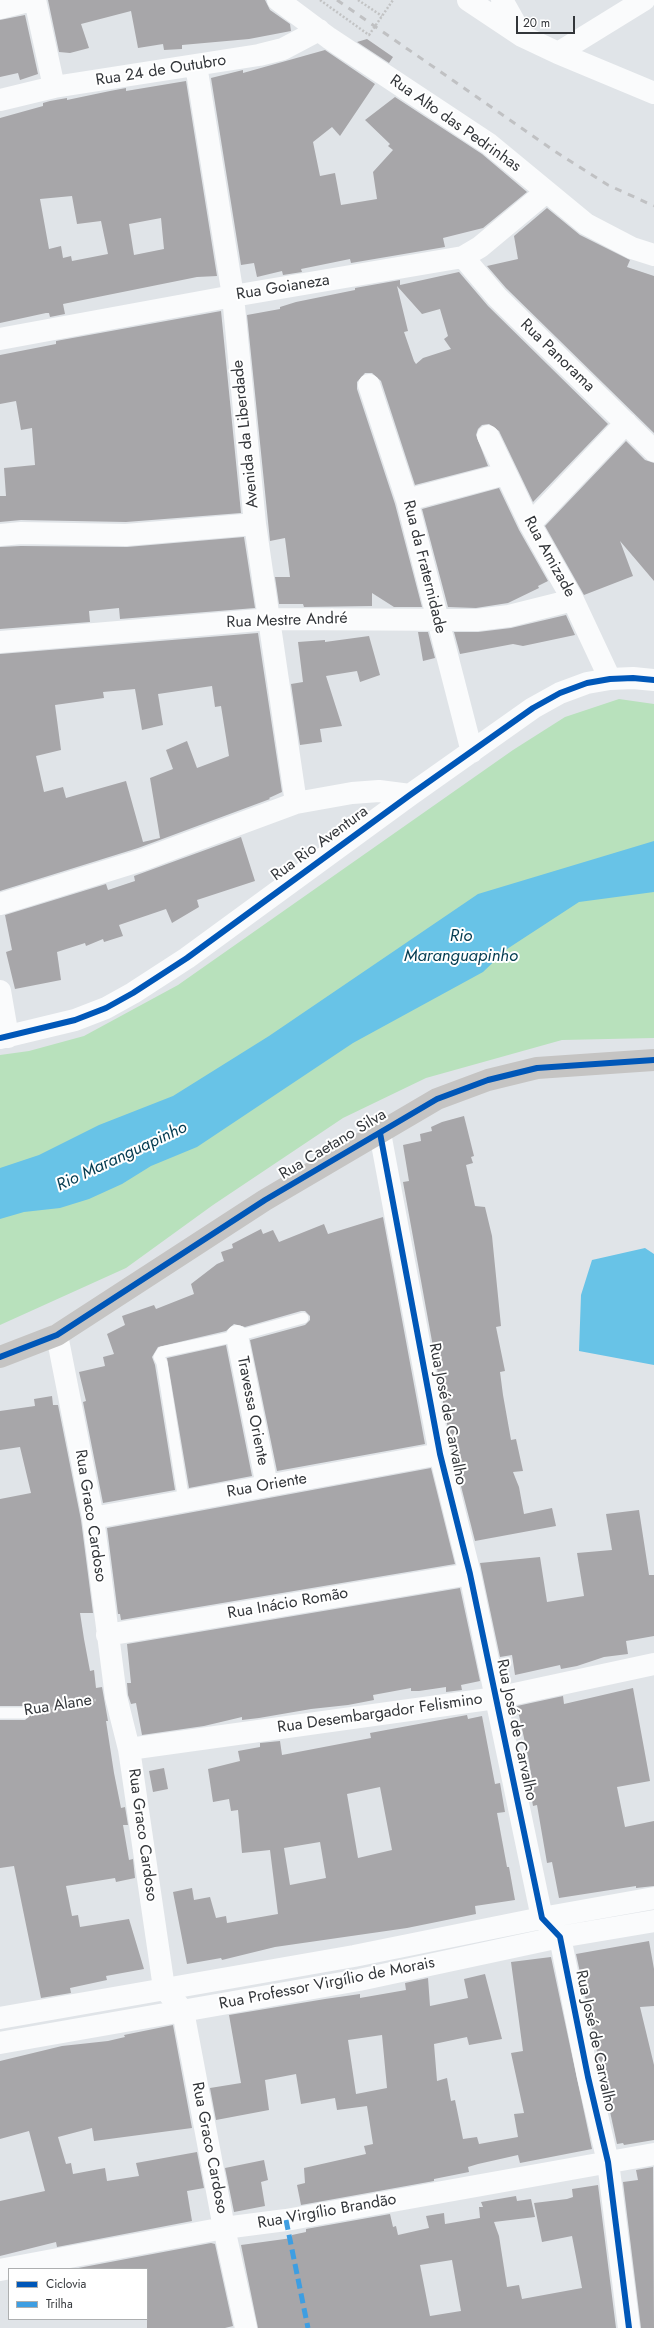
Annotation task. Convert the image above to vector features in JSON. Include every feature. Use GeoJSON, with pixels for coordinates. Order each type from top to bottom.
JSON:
{"type":"FeatureCollection","features":[{"type":"Feature","properties":{"kind":"main road","name":"Rua Caetano Silva"},"geometry":{"type":"LineString","coordinates":[[0,1357],[57,1335],[265,1200],[437,1099],[488,1080],[537,1068],[654,1060]]}},
{"type":"Feature","properties":{"kind":"street"},"geometry":{"type":"LineString","coordinates":[[0,8],[34,0],[54,87]]}},
{"type":"Feature","properties":{"kind":"street","name":"Rua Alto das Pedrinhas"},"geometry":{"type":"LineString","coordinates":[[278,0],[319,30],[489,144],[586,224],[603,234],[654,255]]}},
{"type":"Feature","properties":{"kind":"street"},"geometry":{"type":"LineString","coordinates":[[468,0],[522,36],[558,53],[654,93]]}},
{"type":"Feature","properties":{"kind":"street"},"geometry":{"type":"LineString","coordinates":[[502,0],[522,36]]}},
{"type":"Feature","properties":{"kind":"street"},"geometry":{"type":"LineString","coordinates":[[558,53],[644,0]]}},
{"type":"Feature","properties":{"kind":"street","name":"Rua 24 de Outubro"},"geometry":{"type":"LineString","coordinates":[[0,100],[54,87],[259,55],[283,49],[319,30]]}},
{"type":"Feature","properties":{"kind":"street","name":"Avenida da Liberdade"},"geometry":{"type":"LineString","coordinates":[[196,65],[233,296],[255,524],[296,803]]}},
{"type":"Feature","properties":{"kind":"street","name":"Rua Goianeza"},"geometry":{"type":"LineString","coordinates":[[0,339],[233,296],[463,257],[480,247],[546,192]]}},
{"type":"Feature","properties":{"kind":"street","name":"Rua Panorama"},"geometry":{"type":"LineString","coordinates":[[463,257],[497,297],[654,451]]}},
{"type":"Feature","properties":{"kind":"street","name":"Rua da Fraternidade"},"geometry":{"type":"LineString","coordinates":[[369,385],[407,500],[472,752]]}},
{"type":"Feature","properties":{"kind":"street"},"geometry":{"type":"LineString","coordinates":[[530,524],[626,423]]}},
{"type":"Feature","properties":{"kind":"street","name":"Rua Amizade"},"geometry":{"type":"LineString","coordinates":[[488,436],[530,524],[573,600],[610,679]]}},
{"type":"Feature","properties":{"kind":"street"},"geometry":{"type":"LineString","coordinates":[[407,500],[505,474]]}},
{"type":"Feature","properties":{"kind":"street"},"geometry":{"type":"LineString","coordinates":[[0,535],[126,535],[255,524]]}},
{"type":"Feature","properties":{"kind":"street","name":"Rua Mestre André"},"geometry":{"type":"LineString","coordinates":[[0,642],[270,619],[477,620],[509,616],[573,600]]}},
{"type":"Feature","properties":{"kind":"street","name":"Rua Rio Aventura"},"geometry":{"type":"LineString","coordinates":[[4,1037],[74,1020],[106,1008],[133,993],[187,958],[410,794],[533,708],[560,693],[587,683],[610,679],[633,678],[654,680]]}},
{"type":"Feature","properties":{"kind":"street","name":"Rua Rio Aventura"},"geometry":{"type":"LineString","coordinates":[[0,904],[142,860],[296,803],[352,793],[379,791],[410,794]]}},
{"type":"Feature","properties":{"kind":"street"},"geometry":{"type":"LineString","coordinates":[[0,991],[4,1037]]}},
{"type":"Feature","properties":{"kind":"street","name":"Rua José de Carvalho"},"geometry":{"type":"LineString","coordinates":[[380,1133],[440,1454],[470,1574],[542,1918]]}},
{"type":"Feature","properties":{"kind":"street","name":"Rua Graco Cardoso"},"geometry":{"type":"LineString","coordinates":[[57,1335],[93,1518],[116,1697],[129,1749],[164,1988],[183,2011],[224,2228],[246,2328]]}},
{"type":"Feature","properties":{"kind":"street","name":"Travessa Oriente"},"geometry":{"type":"LineString","coordinates":[[237,1336],[267,1486]]}},
{"type":"Feature","properties":{"kind":"street","name":"Rua Oriente"},"geometry":{"type":"LineString","coordinates":[[93,1518],[440,1454]]}},
{"type":"Feature","properties":{"kind":"street","name":"Rua Inácio Romão"},"geometry":{"type":"LineString","coordinates":[[107,1634],[470,1574]]}},
{"type":"Feature","properties":{"kind":"street","name":"Rua Desembargador Felismino"},"geometry":{"type":"LineString","coordinates":[[129,1749],[496,1698],[654,1664]]}},
{"type":"Feature","properties":{"kind":"street","name":"Rua Professor Virgílio de Morais"},"geometry":{"type":"LineString","coordinates":[[0,2018],[164,1988],[354,1956],[542,1918],[654,1898]]}},
{"type":"Feature","properties":{"kind":"street"},"geometry":{"type":"LineString","coordinates":[[542,1918],[560,1938]]}},
{"type":"Feature","properties":{"kind":"street","name":"Rua Professor Virgílio de Morais"},"geometry":{"type":"LineString","coordinates":[[0,2043],[358,1980],[560,1938],[654,1921]]}},
{"type":"Feature","properties":{"kind":"street","name":"Rua José de Carvalho"},"geometry":{"type":"LineString","coordinates":[[560,1938],[588,2077],[608,2162],[629,2328]]}},
{"type":"Feature","properties":{"kind":"street"},"geometry":{"type":"LineString","coordinates":[[354,1956],[358,1980]]}},
{"type":"Feature","properties":{"kind":"street","name":"Rua Virgílio Brandão"},"geometry":{"type":"LineString","coordinates":[[11,2268],[224,2228],[293,2219],[654,2154]]}},
{"type":"Feature","properties":{"kind":"lane"},"geometry":{"type":"LineString","coordinates":[[184,1502],[162,1363],[159,1357],[162,1352],[237,1336],[303,1318]]}},
{"type":"Feature","properties":{"kind":"lane","name":"Rua Alane"},"geometry":{"type":"LineString","coordinates":[[0,1713],[25,1712]]}},
{"type":"Feature","properties":{"kind":"path"},"geometry":{"type":"LineString","coordinates":[[320,0],[369,35],[393,0]]}},
{"type":"Feature","properties":{"kind":"path"},"geometry":{"type":"LineString","coordinates":[[358,0],[382,16]]}},
{"type":"Feature","properties":{"kind":"green space"},"geometry":{"type":"Polygon","coordinates":[[[619,699],[654,704],[654,1038],[562,1040],[426,1078],[343,1118],[213,1205],[126,1268],[0,1325],[0,1055],[29,1051],[84,1036],[178,985],[513,750],[565,717],[619,699]]]}},
{"type":"Feature","properties":{"kind":"water","name":"Rio Maranguapinho"},"geometry":{"type":"Polygon","coordinates":[[[654,841],[654,892],[579,902],[507,949],[483,972],[353,1043],[197,1147],[151,1166],[122,1184],[89,1199],[60,1208],[24,1212],[0,1219],[0,1168],[39,1155],[99,1125],[173,1096],[269,1036],[478,894],[654,841]]]}},
{"type":"Feature","properties":{"kind":"water"},"geometry":{"type":"Polygon","coordinates":[[[645,1248],[654,1254],[654,1365],[579,1351],[581,1295],[592,1260],[645,1248]]]}},
{"type":"Feature","properties":{"kind":"building"},"geometry":{"type":"Polygon","coordinates":[[[48,0],[265,0],[270,10],[290,24],[291,31],[249,39],[182,45],[182,49],[164,50],[163,44],[138,48],[131,11],[81,24],[89,48],[70,53],[59,52],[48,0]]]}},
{"type":"Feature","properties":{"kind":"building"},"geometry":{"type":"Polygon","coordinates":[[[25,15],[38,74],[20,80],[18,73],[0,77],[0,20],[25,15]]]}},
{"type":"Feature","properties":{"kind":"building"},"geometry":{"type":"Polygon","coordinates":[[[367,39],[393,57],[389,63],[357,42],[367,39]]]}},
{"type":"Feature","properties":{"kind":"building"},"geometry":{"type":"Polygon","coordinates":[[[325,50],[375,84],[340,136],[332,127],[313,142],[320,176],[335,173],[341,205],[377,199],[373,172],[393,150],[388,146],[390,144],[365,120],[395,97],[482,154],[527,192],[483,228],[443,238],[445,247],[351,263],[350,259],[301,269],[302,272],[283,275],[282,271],[257,277],[254,263],[241,265],[211,78],[243,70],[243,73],[325,50]]]}},
{"type":"Feature","properties":{"kind":"building"},"geometry":{"type":"Polygon","coordinates":[[[186,81],[217,276],[197,277],[63,304],[65,314],[50,317],[49,313],[46,313],[0,323],[0,118],[43,106],[43,103],[50,101],[67,98],[67,100],[126,88],[126,91],[186,81]],[[72,196],[40,199],[49,249],[61,246],[63,258],[71,256],[72,261],[108,254],[101,221],[77,224],[72,196]],[[161,218],[129,224],[134,255],[164,249],[161,218]]]}},
{"type":"Feature","properties":{"kind":"building"},"geometry":{"type":"Polygon","coordinates":[[[547,208],[580,235],[630,260],[627,267],[654,276],[654,433],[506,288],[487,266],[518,259],[514,236],[547,208]]]}},
{"type":"Feature","properties":{"kind":"building"},"geometry":{"type":"Polygon","coordinates":[[[459,272],[488,306],[608,424],[533,502],[499,431],[489,424],[482,425],[478,429],[476,435],[488,466],[415,485],[381,381],[372,373],[365,373],[357,382],[357,389],[395,504],[422,607],[394,607],[372,593],[372,606],[304,607],[303,604],[279,604],[275,577],[290,577],[285,538],[270,541],[247,315],[280,309],[280,307],[296,302],[355,290],[355,288],[400,280],[400,285],[459,272]],[[397,286],[408,331],[404,332],[416,364],[423,358],[451,349],[444,339],[448,336],[440,309],[422,314],[397,286]]]}},
{"type":"Feature","properties":{"kind":"building"},"geometry":{"type":"Polygon","coordinates":[[[221,311],[241,513],[126,522],[21,520],[0,522],[0,496],[6,496],[4,468],[35,465],[32,428],[21,430],[16,401],[0,404],[0,355],[56,344],[56,341],[221,311]]]}},
{"type":"Feature","properties":{"kind":"building"},"geometry":{"type":"Polygon","coordinates":[[[626,441],[645,460],[654,463],[654,581],[620,541],[633,576],[584,595],[545,526],[626,441]]]}},
{"type":"Feature","properties":{"kind":"building"},"geometry":{"type":"Polygon","coordinates":[[[499,488],[519,530],[548,581],[538,586],[539,588],[508,603],[476,608],[448,607],[422,509],[499,488]]]}},
{"type":"Feature","properties":{"kind":"building"},"geometry":{"type":"Polygon","coordinates":[[[244,537],[255,608],[120,619],[119,608],[89,611],[90,622],[0,629],[0,547],[127,547],[244,537]]]}},
{"type":"Feature","properties":{"kind":"building"},"geometry":{"type":"Polygon","coordinates":[[[566,615],[575,635],[523,646],[513,644],[460,654],[454,632],[478,632],[511,628],[566,615]]]}},
{"type":"Feature","properties":{"kind":"building"},"geometry":{"type":"Polygon","coordinates":[[[418,632],[428,632],[435,658],[423,661],[418,632]]]}},
{"type":"Feature","properties":{"kind":"building"},"geometry":{"type":"Polygon","coordinates":[[[258,633],[282,792],[269,798],[270,799],[138,848],[0,891],[0,654],[258,633]],[[212,686],[158,694],[163,725],[142,730],[135,689],[103,692],[104,698],[55,705],[61,750],[36,756],[44,792],[63,787],[66,798],[126,781],[143,842],[160,838],[150,778],[173,769],[166,750],[187,741],[197,768],[229,756],[221,706],[215,707],[212,686]]]}},
{"type":"Feature","properties":{"kind":"building"},"geometry":{"type":"Polygon","coordinates":[[[369,636],[380,675],[360,682],[357,671],[326,676],[342,726],[320,729],[322,742],[300,745],[291,684],[303,682],[298,642],[325,640],[325,642],[369,636]]]}},
{"type":"Feature","properties":{"kind":"building"},"geometry":{"type":"Polygon","coordinates":[[[241,837],[255,881],[197,900],[199,907],[172,923],[166,909],[119,925],[123,936],[104,942],[103,939],[86,946],[85,943],[57,952],[61,980],[15,989],[6,952],[12,950],[5,915],[106,884],[108,890],[135,881],[134,876],[241,837]]]}},
{"type":"Feature","properties":{"kind":"building"},"geometry":{"type":"Polygon","coordinates":[[[464,1116],[474,1156],[471,1157],[473,1163],[466,1165],[475,1206],[485,1207],[492,1236],[501,1326],[496,1327],[505,1371],[500,1372],[503,1395],[511,1440],[516,1439],[523,1471],[513,1472],[519,1487],[524,1514],[552,1508],[556,1526],[475,1541],[452,1451],[403,1182],[409,1181],[403,1145],[421,1141],[420,1134],[432,1131],[431,1127],[442,1122],[464,1116]]]}},
{"type":"Feature","properties":{"kind":"building"},"geometry":{"type":"Polygon","coordinates":[[[383,1217],[425,1444],[277,1471],[250,1340],[305,1325],[310,1320],[310,1316],[305,1311],[301,1311],[245,1327],[234,1324],[226,1331],[158,1347],[152,1357],[155,1365],[175,1490],[103,1503],[83,1402],[86,1401],[79,1372],[105,1366],[103,1357],[114,1354],[107,1334],[125,1325],[122,1316],[154,1305],[156,1309],[194,1294],[191,1284],[217,1264],[224,1261],[221,1252],[233,1248],[232,1244],[261,1229],[263,1234],[273,1230],[279,1242],[324,1224],[328,1234],[383,1217]]]}},
{"type":"Feature","properties":{"kind":"building"},"geometry":{"type":"Polygon","coordinates":[[[226,1345],[252,1476],[189,1488],[167,1358],[226,1345]]]}},
{"type":"Feature","properties":{"kind":"building"},"geometry":{"type":"Polygon","coordinates":[[[52,1396],[53,1405],[58,1405],[81,1520],[93,1613],[80,1613],[84,1639],[90,1671],[94,1670],[96,1688],[102,1687],[108,1721],[106,1721],[114,1773],[121,1808],[125,1807],[128,1825],[123,1825],[129,1860],[133,1859],[135,1878],[116,1882],[115,1878],[66,1886],[72,1916],[78,1915],[80,1927],[129,1919],[144,1969],[106,1976],[107,1980],[70,1988],[71,1993],[41,1998],[14,1866],[0,1868],[0,1720],[25,1720],[32,1713],[31,1709],[25,1706],[0,1706],[0,1499],[31,1493],[20,1447],[0,1450],[0,1411],[35,1406],[34,1399],[52,1396]]]}},
{"type":"Feature","properties":{"kind":"building"},"geometry":{"type":"Polygon","coordinates":[[[431,1468],[455,1564],[121,1620],[120,1614],[118,1614],[107,1528],[431,1468]]]}},
{"type":"Feature","properties":{"kind":"building"},"geometry":{"type":"Polygon","coordinates":[[[639,1510],[649,1575],[654,1575],[654,1636],[626,1641],[628,1654],[604,1657],[577,1666],[561,1669],[560,1665],[515,1675],[512,1655],[500,1657],[480,1563],[540,1557],[547,1602],[584,1596],[577,1553],[612,1550],[606,1514],[639,1510]]]}},
{"type":"Feature","properties":{"kind":"building"},"geometry":{"type":"Polygon","coordinates":[[[460,1588],[480,1681],[461,1685],[462,1690],[446,1692],[446,1687],[411,1691],[411,1688],[373,1695],[374,1700],[348,1705],[311,1709],[242,1720],[242,1717],[204,1726],[142,1735],[136,1703],[131,1704],[128,1695],[127,1683],[131,1683],[127,1644],[460,1588]]]}},
{"type":"Feature","properties":{"kind":"building"},"geometry":{"type":"Polygon","coordinates":[[[633,1688],[650,1781],[617,1787],[625,1827],[654,1821],[654,1886],[636,1888],[636,1886],[559,1898],[552,1862],[547,1863],[537,1805],[533,1806],[530,1789],[533,1788],[529,1761],[517,1706],[563,1696],[564,1704],[633,1688]]]}},
{"type":"Feature","properties":{"kind":"building"},"geometry":{"type":"Polygon","coordinates":[[[467,1715],[468,1719],[482,1716],[495,1784],[500,1783],[505,1812],[497,1813],[515,1900],[475,1906],[476,1914],[407,1928],[275,1947],[222,1960],[221,1958],[187,1964],[173,1892],[192,1888],[194,1900],[210,1897],[216,1918],[226,1916],[227,1923],[278,1914],[270,1850],[242,1853],[238,1810],[231,1811],[229,1799],[213,1802],[208,1769],[240,1761],[238,1751],[260,1747],[260,1743],[280,1741],[282,1755],[371,1738],[370,1733],[467,1715]],[[380,1787],[347,1794],[358,1858],[392,1850],[380,1787]],[[320,1842],[284,1848],[290,1885],[326,1878],[320,1842]]]}},
{"type":"Feature","properties":{"kind":"building"},"geometry":{"type":"Polygon","coordinates":[[[164,1768],[168,1789],[153,1792],[149,1771],[164,1768]]]}},
{"type":"Feature","properties":{"kind":"building"},"geometry":{"type":"Polygon","coordinates":[[[649,1941],[654,1969],[654,2006],[640,2007],[654,2065],[654,2140],[624,2145],[623,2143],[617,2144],[576,1954],[649,1941]]]}},
{"type":"Feature","properties":{"kind":"building"},"geometry":{"type":"Polygon","coordinates":[[[551,1957],[592,2149],[520,2163],[518,2155],[468,2167],[469,2172],[434,2179],[434,2181],[301,2205],[297,2185],[305,2183],[304,2168],[366,2154],[364,2146],[373,2144],[367,2106],[337,2110],[335,2098],[301,2104],[296,2074],[265,2080],[269,2110],[216,2120],[210,2088],[241,2083],[229,2015],[360,1994],[360,1998],[406,1990],[405,1983],[428,1978],[430,2006],[468,1998],[464,1979],[485,1974],[502,2039],[469,2045],[467,2037],[434,2044],[437,2081],[447,2078],[451,2101],[455,2100],[463,2139],[477,2137],[479,2144],[518,2137],[514,2114],[524,2113],[511,2053],[523,2051],[511,1962],[551,1957]],[[382,2035],[348,2040],[356,2094],[387,2088],[382,2035]]]}},
{"type":"Feature","properties":{"kind":"building"},"geometry":{"type":"Polygon","coordinates":[[[173,2025],[192,2128],[94,2141],[92,2128],[58,2137],[66,2164],[71,2163],[73,2174],[105,2168],[107,2181],[139,2176],[136,2163],[197,2152],[204,2188],[187,2191],[192,2221],[57,2247],[56,2242],[0,2256],[0,2201],[45,2191],[29,2131],[0,2139],[0,2061],[62,2046],[108,2041],[125,2037],[124,2035],[173,2025]]]}},
{"type":"Feature","properties":{"kind":"building"},"geometry":{"type":"Polygon","coordinates":[[[264,2160],[268,2180],[261,2182],[265,2206],[234,2212],[225,2168],[264,2160]]]}},
{"type":"Feature","properties":{"kind":"building"},"geometry":{"type":"Polygon","coordinates":[[[653,2167],[654,2328],[641,2328],[623,2182],[638,2180],[636,2170],[653,2167]]]}},
{"type":"Feature","properties":{"kind":"building"},"geometry":{"type":"Polygon","coordinates":[[[598,2185],[616,2328],[258,2328],[241,2245],[292,2238],[292,2235],[306,2232],[306,2229],[390,2214],[393,2227],[396,2226],[398,2235],[429,2228],[426,2216],[444,2213],[445,2224],[480,2218],[479,2207],[483,2207],[481,2202],[516,2196],[517,2201],[531,2199],[535,2217],[494,2222],[499,2236],[507,2287],[519,2285],[522,2299],[582,2288],[572,2236],[542,2242],[534,2203],[573,2197],[572,2189],[598,2185]],[[452,2260],[420,2265],[430,2316],[461,2311],[452,2260]]]}},
{"type":"Feature","properties":{"kind":"building"},"geometry":{"type":"Polygon","coordinates":[[[211,2243],[215,2244],[233,2326],[225,2328],[147,2328],[148,2268],[78,2268],[211,2243]]]}},
{"type":"Feature","properties":{"kind":"railway"},"geometry":{"type":"LineString","coordinates":[[337,0],[556,152],[608,185],[654,206]]}},
{"type":"Feature","properties":{"kind":"marked path"},"geometry":{"type":"LineString","coordinates":[[286,2220],[308,2328]]}},
{"type":"Feature","properties":{"kind":"cycle path"},"geometry":{"type":"LineString","coordinates":[[0,1038],[75,1020],[106,1008],[133,993],[187,958],[410,795],[533,708],[560,693],[587,683],[610,679],[633,678],[654,680]]}},
{"type":"Feature","properties":{"kind":"cycle path"},"geometry":{"type":"LineString","coordinates":[[0,1357],[57,1335],[265,1200],[437,1099],[488,1080],[537,1068],[654,1060]]}},
{"type":"Feature","properties":{"kind":"cycle path"},"geometry":{"type":"LineString","coordinates":[[380,1133],[440,1454],[470,1574],[542,1918],[560,1937],[588,2077],[608,2162],[629,2328]]}}]}
